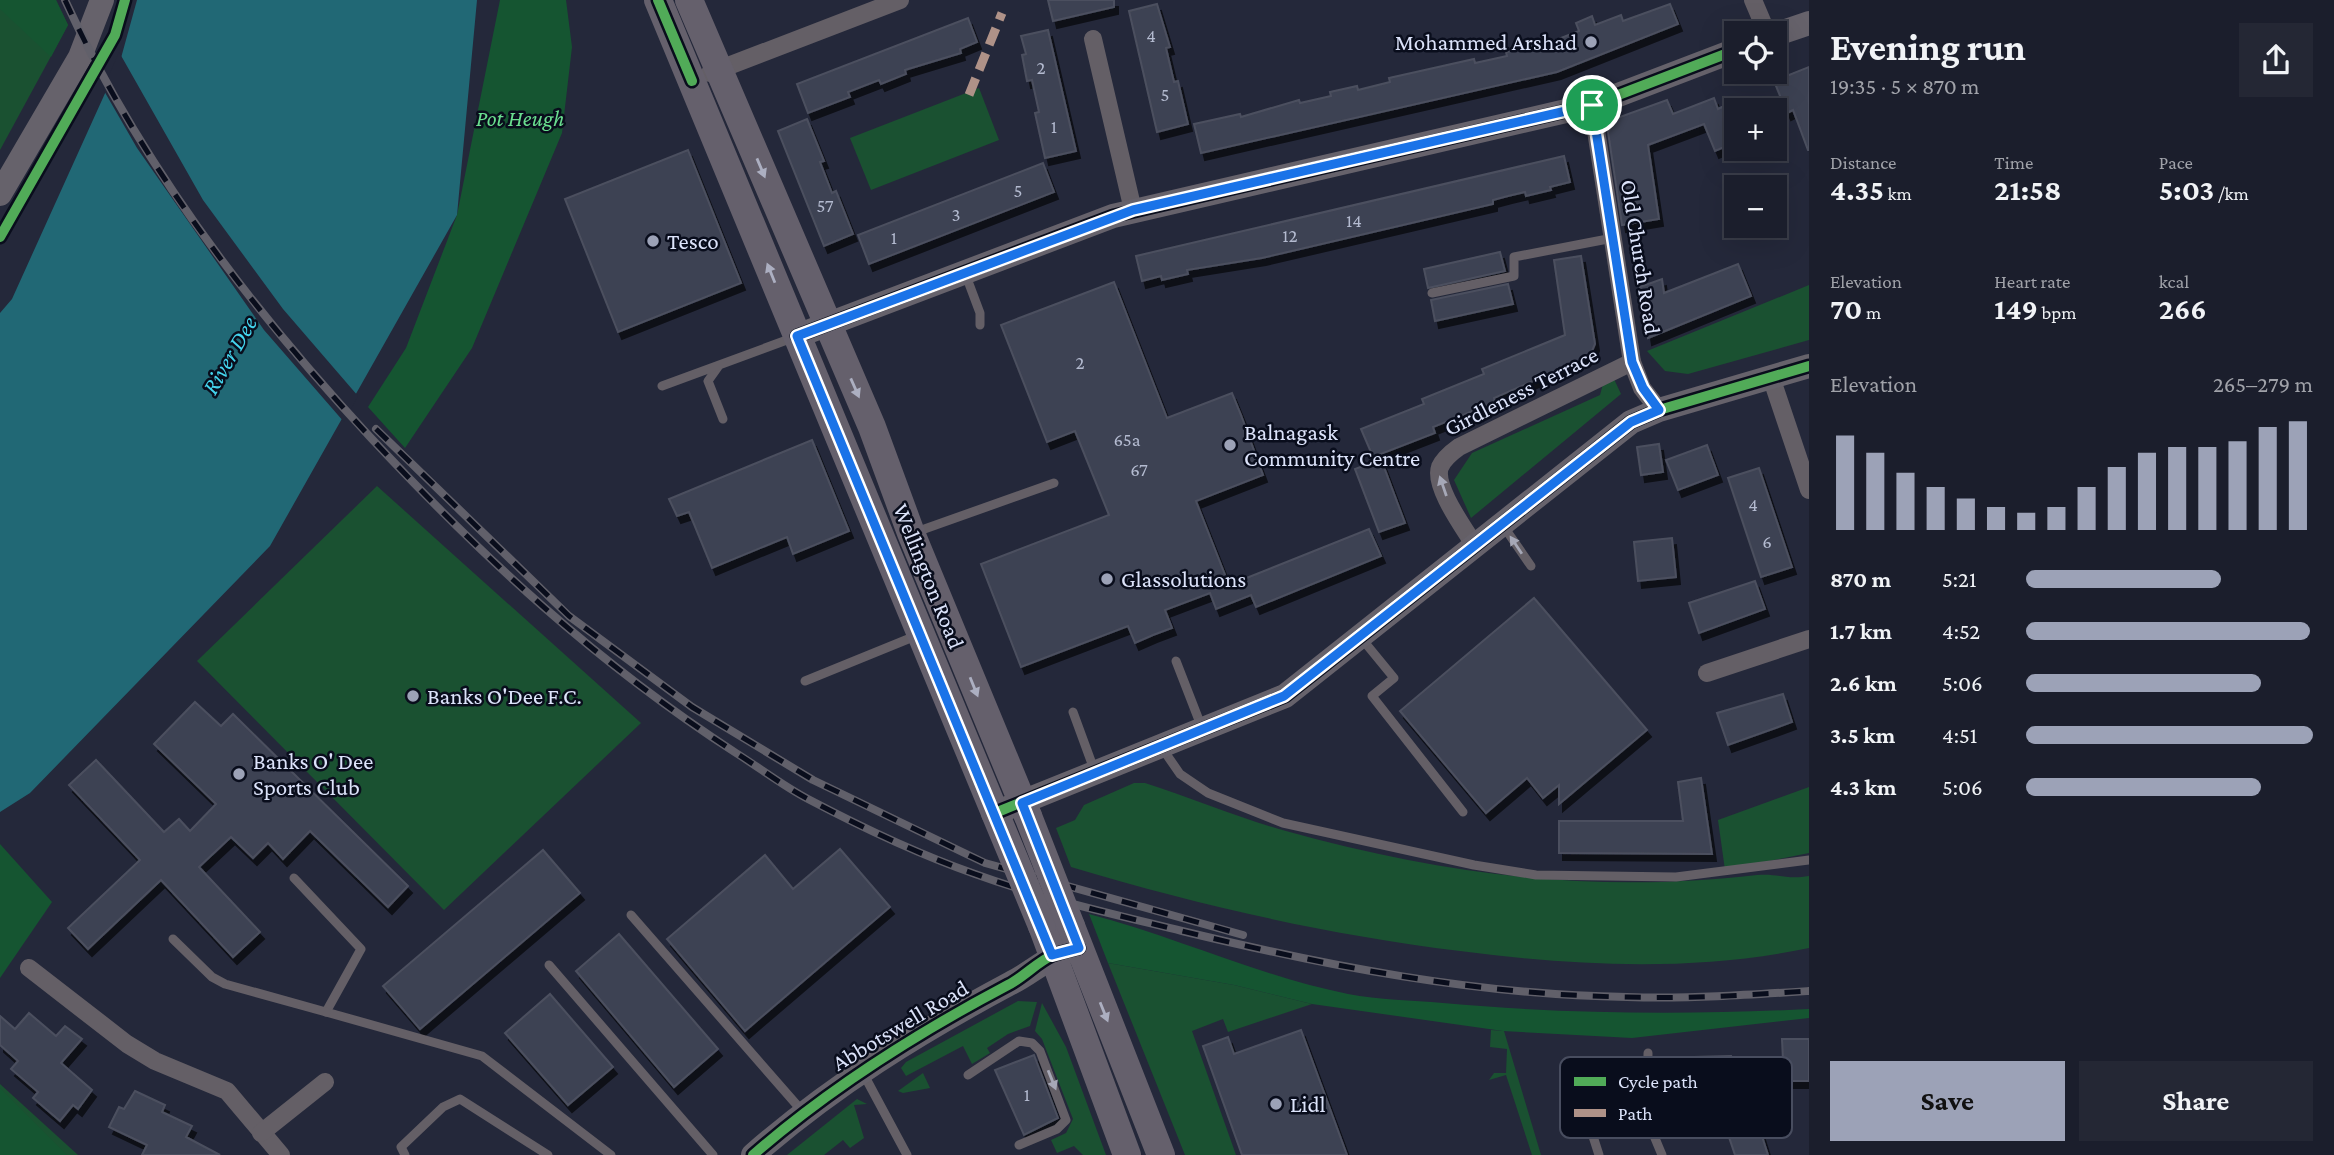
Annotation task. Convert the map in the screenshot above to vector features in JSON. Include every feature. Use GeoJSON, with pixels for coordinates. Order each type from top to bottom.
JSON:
{"type":"FeatureCollection","features":[{"type":"Feature","properties":{"kind":"main road","name":"Wellington Road"},"geometry":{"type":"LineString","coordinates":[[658,0],[1041,926],[1067,943],[1161,1155]]}},
{"type":"Feature","properties":{"kind":"main road","name":"Wellington Road"},"geometry":{"type":"LineString","coordinates":[[689,0],[872,427],[911,533],[1025,809],[1067,943],[1127,1155]]}},
{"type":"Feature","properties":{"kind":"street"},"geometry":{"type":"LineString","coordinates":[[0,194],[80,57],[102,0]]}},
{"type":"Feature","properties":{"kind":"street"},"geometry":{"type":"LineString","coordinates":[[692,81],[900,0]]}},
{"type":"Feature","properties":{"kind":"street"},"geometry":{"type":"LineString","coordinates":[[1753,0],[1762,21]]}},
{"type":"Feature","properties":{"kind":"street"},"geometry":{"type":"LineString","coordinates":[[1787,31],[1809,23]]}},
{"type":"Feature","properties":{"kind":"street"},"geometry":{"type":"LineString","coordinates":[[1093,39],[1133,210]]}},
{"type":"Feature","properties":{"kind":"street"},"geometry":{"type":"LineString","coordinates":[[797,336],[1133,210],[1592,105],[1724,55]]}},
{"type":"Feature","properties":{"kind":"street","name":"Old Church Road"},"geometry":{"type":"LineString","coordinates":[[1592,105],[1632,362],[1643,388],[1659,410]]}},
{"type":"Feature","properties":{"kind":"street","name":"Girdleness Terrace"},"geometry":{"type":"LineString","coordinates":[[1475,546],[1443,490],[1439,476],[1445,458],[1459,447],[1632,362]]}},
{"type":"Feature","properties":{"kind":"street"},"geometry":{"type":"LineString","coordinates":[[995,813],[1025,809],[1096,774],[1284,696],[1361,638],[1631,422],[1659,410],[1809,366]]}},
{"type":"Feature","properties":{"kind":"street"},"geometry":{"type":"LineString","coordinates":[[1772,377],[1809,490]]}},
{"type":"Feature","properties":{"kind":"street"},"geometry":{"type":"LineString","coordinates":[[1707,673],[1809,639]]}},
{"type":"Feature","properties":{"kind":"street","name":"Abbotswell Road"},"geometry":{"type":"LineString","coordinates":[[753,1155],[803,1112],[861,1070],[1016,980],[1067,943]]}},
{"type":"Feature","properties":{"kind":"street"},"geometry":{"type":"LineString","coordinates":[[29,968],[127,1044],[155,1061],[227,1091],[281,1155]]}},
{"type":"Feature","properties":{"kind":"street"},"geometry":{"type":"LineString","coordinates":[[261,1133],[325,1082]]}},
{"type":"Feature","properties":{"kind":"lane"},"geometry":{"type":"LineString","coordinates":[[1432,293],[1514,276],[1514,257],[1613,238]]}},
{"type":"Feature","properties":{"kind":"lane"},"geometry":{"type":"LineString","coordinates":[[964,272],[980,313],[980,325]]}},
{"type":"Feature","properties":{"kind":"lane"},"geometry":{"type":"LineString","coordinates":[[662,386],[797,336]]}},
{"type":"Feature","properties":{"kind":"lane"},"geometry":{"type":"LineString","coordinates":[[720,365],[708,381],[723,419]]}},
{"type":"Feature","properties":{"kind":"lane"},"geometry":{"type":"LineString","coordinates":[[911,533],[1054,483]]}},
{"type":"Feature","properties":{"kind":"lane"},"geometry":{"type":"LineString","coordinates":[[1502,524],[1531,566]]}},
{"type":"Feature","properties":{"kind":"lane"},"geometry":{"type":"LineString","coordinates":[[805,681],[919,634]]}},
{"type":"Feature","properties":{"kind":"lane"},"geometry":{"type":"LineString","coordinates":[[1361,638],[1394,678],[1372,696],[1463,812]]}},
{"type":"Feature","properties":{"kind":"lane"},"geometry":{"type":"LineString","coordinates":[[1176,661],[1203,730]]}},
{"type":"Feature","properties":{"kind":"lane"},"geometry":{"type":"LineString","coordinates":[[1073,712],[1096,774]]}},
{"type":"Feature","properties":{"kind":"lane"},"geometry":{"type":"LineString","coordinates":[[1161,747],[1180,774],[1208,793],[1283,823],[1474,865],[1536,875],[1676,877],[1809,860]]}},
{"type":"Feature","properties":{"kind":"lane"},"geometry":{"type":"LineString","coordinates":[[294,878],[361,949],[326,1012]]}},
{"type":"Feature","properties":{"kind":"lane"},"geometry":{"type":"LineString","coordinates":[[631,915],[803,1112]]}},
{"type":"Feature","properties":{"kind":"lane"},"geometry":{"type":"LineString","coordinates":[[173,939],[212,977],[225,984],[482,1056],[611,1155]]}},
{"type":"Feature","properties":{"kind":"lane"},"geometry":{"type":"LineString","coordinates":[[549,965],[713,1155]]}},
{"type":"Feature","properties":{"kind":"lane"},"geometry":{"type":"LineString","coordinates":[[968,1074],[1014,1042],[1028,1042],[1040,1051],[1066,1120],[1057,1129],[1019,1145]]}},
{"type":"Feature","properties":{"kind":"lane"},"geometry":{"type":"LineString","coordinates":[[1648,1053],[1648,1057]]}},
{"type":"Feature","properties":{"kind":"lane"},"geometry":{"type":"LineString","coordinates":[[861,1070],[885,1108],[907,1155]]}},
{"type":"Feature","properties":{"kind":"lane"},"geometry":{"type":"LineString","coordinates":[[405,1155],[401,1147],[443,1107],[460,1099],[548,1155]]}},
{"type":"Feature","properties":{"kind":"lane"},"geometry":{"type":"LineString","coordinates":[[1594,1138],[1599,1155]]}},
{"type":"Feature","properties":{"kind":"lane"},"geometry":{"type":"LineString","coordinates":[[1655,1138],[1662,1155]]}},
{"type":"Feature","properties":{"kind":"shaded area"},"geometry":{"type":"Polygon","coordinates":[[[0,0],[56,0],[68,25],[0,150],[0,0]]]}},
{"type":"Feature","properties":{"kind":"shaded area"},"geometry":{"type":"Polygon","coordinates":[[[979,88],[999,140],[871,190],[850,138],[979,88]]]}},
{"type":"Feature","properties":{"kind":"shaded area"},"geometry":{"type":"Polygon","coordinates":[[[1809,285],[1809,340],[1688,374],[1665,371],[1647,351],[1809,285]]]}},
{"type":"Feature","properties":{"kind":"shaded area"},"geometry":{"type":"Polygon","coordinates":[[[1614,379],[1621,394],[1471,518],[1454,480],[1472,453],[1600,395],[1603,384],[1614,379]]]}},
{"type":"Feature","properties":{"kind":"shaded area","name":"Banks O'Dee F.C."},"geometry":{"type":"Polygon","coordinates":[[[377,486],[641,723],[444,910],[197,661],[377,486]]]}},
{"type":"Feature","properties":{"kind":"shaded area"},"geometry":{"type":"Polygon","coordinates":[[[1134,783],[1145,783],[1251,820],[1345,846],[1404,859],[1520,877],[1637,882],[1764,875],[1809,876],[1809,948],[1722,961],[1678,963],[1591,963],[1504,956],[1410,944],[1312,927],[1216,906],[1071,867],[1056,828],[1075,820],[1084,805],[1134,783]]]}},
{"type":"Feature","properties":{"kind":"shaded area"},"geometry":{"type":"Polygon","coordinates":[[[1809,787],[1809,853],[1725,870],[1718,820],[1809,787]]]}},
{"type":"Feature","properties":{"kind":"shaded area"},"geometry":{"type":"Polygon","coordinates":[[[1108,963],[1234,985],[1312,1004],[1228,1032],[1223,1019],[1192,1031],[1236,1155],[1185,1155],[1108,963]]]}},
{"type":"Feature","properties":{"kind":"shaded area"},"geometry":{"type":"Polygon","coordinates":[[[1018,1001],[1037,1002],[1030,1026],[1008,1034],[987,1048],[990,1053],[972,1064],[963,1046],[906,1076],[901,1068],[906,1062],[1018,1001]]]}},
{"type":"Feature","properties":{"kind":"shaded area"},"geometry":{"type":"Polygon","coordinates":[[[1042,1003],[1066,1047],[1106,1155],[1083,1155],[1074,1146],[1057,1153],[1051,1140],[1066,1133],[1073,1119],[1042,1039],[1035,1031],[1042,1003]]]}},
{"type":"Feature","properties":{"kind":"shaded area"},"geometry":{"type":"Polygon","coordinates":[[[1491,1030],[1504,1031],[1541,1155],[1532,1155],[1506,1075],[1489,1080],[1494,1073],[1506,1073],[1507,1049],[1490,1047],[1491,1030]]]}},
{"type":"Feature","properties":{"kind":"shaded area"},"geometry":{"type":"Polygon","coordinates":[[[923,1073],[930,1088],[903,1093],[898,1091],[923,1073]]]}},
{"type":"Feature","properties":{"kind":"shaded area"},"geometry":{"type":"Polygon","coordinates":[[[0,1084],[78,1155],[0,1155],[0,1084]]]}},
{"type":"Feature","properties":{"kind":"shaded area"},"geometry":{"type":"Polygon","coordinates":[[[857,1099],[867,1104],[854,1105],[864,1138],[850,1148],[843,1140],[824,1155],[787,1155],[857,1099]]]}},
{"type":"Feature","properties":{"kind":"green space"},"geometry":{"type":"Polygon","coordinates":[[[0,0],[56,0],[68,25],[51,57],[0,9],[0,0]]]}},
{"type":"Feature","properties":{"kind":"green space","name":"Pot Heugh"},"geometry":{"type":"Polygon","coordinates":[[[500,0],[566,0],[572,47],[562,133],[472,348],[405,448],[368,407],[406,348],[457,215],[500,0]]]}},
{"type":"Feature","properties":{"kind":"green space"},"geometry":{"type":"Polygon","coordinates":[[[0,844],[52,902],[0,978],[0,844]]]}},
{"type":"Feature","properties":{"kind":"green space"},"geometry":{"type":"Polygon","coordinates":[[[1089,914],[1282,977],[1360,996],[1489,1007],[1580,1011],[1672,1013],[1809,1009],[1809,1018],[1632,1038],[1503,1031],[1312,1004],[1234,985],[1108,963],[1089,914]]]}},
{"type":"Feature","properties":{"kind":"green space"},"geometry":{"type":"Polygon","coordinates":[[[0,1088],[67,1155],[0,1155],[0,1088]]]}},
{"type":"Feature","properties":{"kind":"water","name":"River Dee"},"geometry":{"type":"Polygon","coordinates":[[[137,0],[477,0],[457,215],[270,546],[30,793],[0,812],[0,313],[12,299],[121,58],[137,0]]]}},
{"type":"Feature","properties":{"kind":"pier"},"geometry":{"type":"Polygon","coordinates":[[[119,52],[203,200],[283,309],[358,396],[344,422],[264,330],[137,148],[103,89],[119,52]]]}},
{"type":"Feature","properties":{"kind":"building"},"geometry":{"type":"Polygon","coordinates":[[[1048,0],[1114,0],[1114,7],[1053,21],[1048,0]]]}},
{"type":"Feature","properties":{"kind":"building"},"geometry":{"type":"Polygon","coordinates":[[[1157,4],[1170,47],[1166,48],[1174,82],[1178,81],[1188,124],[1157,132],[1129,11],[1157,4]]]}},
{"type":"Feature","properties":{"kind":"building"},"geometry":{"type":"Polygon","coordinates":[[[1670,4],[1678,24],[1557,72],[1201,153],[1194,124],[1240,114],[1241,117],[1299,100],[1300,103],[1331,96],[1330,92],[1357,86],[1358,90],[1390,82],[1389,78],[1474,59],[1475,63],[1507,56],[1506,52],[1533,46],[1533,49],[1579,31],[1576,23],[1592,16],[1595,25],[1621,15],[1623,21],[1670,4]]]}},
{"type":"Feature","properties":{"kind":"building"},"geometry":{"type":"Polygon","coordinates":[[[968,18],[977,42],[960,49],[961,53],[905,70],[906,74],[881,84],[879,80],[848,92],[850,97],[808,113],[797,84],[968,18]]]}},
{"type":"Feature","properties":{"kind":"building"},"geometry":{"type":"Polygon","coordinates":[[[1048,30],[1076,151],[1045,158],[1035,113],[1039,112],[1032,80],[1027,81],[1022,55],[1026,54],[1021,36],[1048,30]]]}},
{"type":"Feature","properties":{"kind":"building"},"geometry":{"type":"Polygon","coordinates":[[[1809,67],[1809,150],[1793,110],[1787,113],[1787,98],[1781,98],[1775,84],[1787,84],[1787,76],[1809,67]]]}},
{"type":"Feature","properties":{"kind":"building"},"geometry":{"type":"Polygon","coordinates":[[[1714,98],[1718,109],[1724,106],[1724,147],[1715,151],[1704,124],[1648,145],[1659,219],[1622,225],[1608,132],[1617,118],[1667,100],[1673,114],[1714,98]]]}},
{"type":"Feature","properties":{"kind":"building"},"geometry":{"type":"Polygon","coordinates":[[[807,119],[824,161],[820,162],[832,193],[836,191],[853,234],[824,246],[778,131],[807,119]]]}},
{"type":"Feature","properties":{"kind":"building","name":"Tesco"},"geometry":{"type":"Polygon","coordinates":[[[688,150],[741,283],[618,332],[565,199],[688,150]]]}},
{"type":"Feature","properties":{"kind":"building"},"geometry":{"type":"Polygon","coordinates":[[[1564,156],[1570,182],[1550,187],[1551,190],[1526,196],[1525,192],[1493,200],[1493,204],[1262,258],[1187,270],[1188,274],[1162,280],[1161,276],[1142,281],[1136,256],[1564,156]]]}},
{"type":"Feature","properties":{"kind":"building"},"geometry":{"type":"Polygon","coordinates":[[[1043,163],[1054,192],[869,264],[858,235],[1043,163]]]}},
{"type":"Feature","properties":{"kind":"building"},"geometry":{"type":"Polygon","coordinates":[[[1500,252],[1505,271],[1428,288],[1424,269],[1500,252]]]}},
{"type":"Feature","properties":{"kind":"building"},"geometry":{"type":"Polygon","coordinates":[[[1581,256],[1595,344],[1590,356],[1494,398],[1495,402],[1433,427],[1435,433],[1373,457],[1361,429],[1424,404],[1422,399],[1484,374],[1482,369],[1565,335],[1554,260],[1581,256]]]}},
{"type":"Feature","properties":{"kind":"building"},"geometry":{"type":"Polygon","coordinates":[[[1738,264],[1751,296],[1648,338],[1640,287],[1662,279],[1664,293],[1738,264]]]}},
{"type":"Feature","properties":{"kind":"building"},"geometry":{"type":"Polygon","coordinates":[[[1114,282],[1167,418],[1232,393],[1241,415],[1263,475],[1196,501],[1229,585],[1369,529],[1381,556],[1256,607],[1251,595],[1216,609],[1210,593],[1165,610],[1172,628],[1135,643],[1128,626],[1021,667],[981,564],[1109,515],[1075,431],[1047,442],[1001,325],[1114,282]]]}},
{"type":"Feature","properties":{"kind":"building"},"geometry":{"type":"Polygon","coordinates":[[[1508,284],[1513,304],[1435,321],[1431,300],[1508,284]]]}},
{"type":"Feature","properties":{"kind":"building"},"geometry":{"type":"Polygon","coordinates":[[[812,440],[849,531],[793,554],[787,537],[712,568],[689,512],[677,516],[669,499],[812,440]]]}},
{"type":"Feature","properties":{"kind":"building"},"geometry":{"type":"Polygon","coordinates":[[[1659,444],[1663,472],[1641,475],[1637,447],[1659,444]]]}},
{"type":"Feature","properties":{"kind":"building"},"geometry":{"type":"Polygon","coordinates":[[[1707,445],[1718,475],[1678,490],[1666,460],[1707,445]]]}},
{"type":"Feature","properties":{"kind":"building"},"geometry":{"type":"Polygon","coordinates":[[[1381,459],[1405,523],[1379,532],[1355,469],[1381,459]]]}},
{"type":"Feature","properties":{"kind":"building"},"geometry":{"type":"Polygon","coordinates":[[[1759,468],[1792,567],[1761,577],[1728,478],[1759,468]]]}},
{"type":"Feature","properties":{"kind":"building"},"geometry":{"type":"Polygon","coordinates":[[[1672,538],[1676,577],[1638,581],[1634,542],[1672,538]]]}},
{"type":"Feature","properties":{"kind":"building"},"geometry":{"type":"Polygon","coordinates":[[[1755,581],[1765,609],[1699,633],[1689,603],[1755,581]]]}},
{"type":"Feature","properties":{"kind":"building"},"geometry":{"type":"Polygon","coordinates":[[[1534,598],[1647,730],[1559,804],[1559,785],[1543,798],[1527,778],[1486,813],[1400,711],[1534,598]]]}},
{"type":"Feature","properties":{"kind":"building"},"geometry":{"type":"Polygon","coordinates":[[[1783,694],[1792,722],[1728,745],[1717,713],[1783,694]]]}},
{"type":"Feature","properties":{"kind":"building"},"geometry":{"type":"Polygon","coordinates":[[[195,702],[221,726],[233,714],[408,886],[388,907],[310,831],[283,859],[268,843],[253,858],[231,837],[199,867],[260,932],[233,957],[161,880],[88,949],[68,928],[140,860],[69,785],[96,760],[164,832],[179,819],[190,831],[216,804],[154,744],[195,702]]]}},
{"type":"Feature","properties":{"kind":"building"},"geometry":{"type":"Polygon","coordinates":[[[1701,778],[1712,854],[1559,853],[1559,821],[1683,821],[1678,782],[1701,778]]]}},
{"type":"Feature","properties":{"kind":"building"},"geometry":{"type":"Polygon","coordinates":[[[840,849],[890,907],[745,1031],[667,939],[765,855],[793,889],[840,849]]]}},
{"type":"Feature","properties":{"kind":"building"},"geometry":{"type":"Polygon","coordinates":[[[543,850],[580,893],[420,1029],[383,986],[543,850]]]}},
{"type":"Feature","properties":{"kind":"building"},"geometry":{"type":"Polygon","coordinates":[[[619,934],[718,1049],[674,1087],[576,971],[619,934]]]}},
{"type":"Feature","properties":{"kind":"building"},"geometry":{"type":"Polygon","coordinates":[[[550,994],[613,1067],[568,1105],[505,1033],[550,994]]]}},
{"type":"Feature","properties":{"kind":"building"},"geometry":{"type":"Polygon","coordinates":[[[29,1013],[56,1036],[65,1026],[82,1039],[61,1063],[92,1090],[78,1109],[73,1105],[60,1121],[33,1098],[38,1092],[11,1069],[18,1061],[0,1045],[0,1016],[15,1029],[29,1013]]]}},
{"type":"Feature","properties":{"kind":"building","name":"Lidl"},"geometry":{"type":"Polygon","coordinates":[[[1301,1030],[1347,1155],[1242,1155],[1203,1046],[1228,1037],[1234,1054],[1301,1030]]]}},
{"type":"Feature","properties":{"kind":"building"},"geometry":{"type":"Polygon","coordinates":[[[1782,1039],[1809,1039],[1809,1081],[1792,1081],[1792,1057],[1783,1057],[1782,1039]]]}},
{"type":"Feature","properties":{"kind":"building"},"geometry":{"type":"Polygon","coordinates":[[[1034,1055],[1058,1118],[1024,1135],[995,1070],[1034,1055]]]}},
{"type":"Feature","properties":{"kind":"building"},"geometry":{"type":"Polygon","coordinates":[[[135,1091],[165,1105],[162,1112],[192,1126],[186,1137],[220,1155],[142,1155],[147,1145],[109,1127],[119,1107],[124,1109],[135,1091]]]}},
{"type":"Feature","properties":{"kind":"building"},"geometry":{"type":"Polygon","coordinates":[[[1729,1138],[1763,1138],[1768,1155],[1735,1155],[1729,1138]]]}},
{"type":"Feature","properties":{"kind":"railway"},"geometry":{"type":"LineString","coordinates":[[65,0],[127,119],[200,231],[283,337],[371,438],[456,526],[589,646],[685,719],[799,794],[911,849],[1025,891],[1182,931],[1347,967],[1459,984],[1571,995],[1673,997],[1809,991]]}},
{"type":"Feature","properties":{"kind":"railway"},"geometry":{"type":"LineString","coordinates":[[376,429],[569,616],[692,707],[813,780],[985,863],[1243,935]]}},
{"type":"Feature","properties":{"kind":"marked path"},"geometry":{"type":"LineString","coordinates":[[969,95],[1002,13]]}},
{"type":"Feature","properties":{"kind":"cycle path"},"geometry":{"type":"LineString","coordinates":[[0,237],[115,35],[125,0]]}},
{"type":"Feature","properties":{"kind":"cycle path"},"geometry":{"type":"LineString","coordinates":[[658,0],[692,81]]}},
{"type":"Feature","properties":{"kind":"cycle path"},"geometry":{"type":"LineString","coordinates":[[797,336],[1113,216],[1592,105],[1724,55]]}},
{"type":"Feature","properties":{"kind":"cycle path"},"geometry":{"type":"LineString","coordinates":[[995,813],[1285,696],[1631,422],[1659,410],[1809,366]]}},
{"type":"Feature","properties":{"kind":"cycle path"},"geometry":{"type":"LineString","coordinates":[[753,1155],[813,1106],[908,1042],[1014,982],[1047,958],[1079,948]]}},
{"type":"Feature","properties":{"kind":"place","name":"Mohammed Arshad"},"geometry":{"type":"Point","coordinates":[1591,42]}},
{"type":"Feature","properties":{"kind":"place","name":"Tesco"},"geometry":{"type":"Point","coordinates":[653,241]}},
{"type":"Feature","properties":{"kind":"place","name":"Balnagask Community Centre"},"geometry":{"type":"Point","coordinates":[1230,445]}},
{"type":"Feature","properties":{"kind":"place","name":"Glassolutions"},"geometry":{"type":"Point","coordinates":[1107,579]}},
{"type":"Feature","properties":{"kind":"place","name":"Banks O'Dee F.C."},"geometry":{"type":"Point","coordinates":[413,696]}},
{"type":"Feature","properties":{"kind":"place","name":"Banks O' Dee Sports Club"},"geometry":{"type":"Point","coordinates":[239,774]}},
{"type":"Feature","properties":{"kind":"place","name":"Lidl"},"geometry":{"type":"Point","coordinates":[1276,1104]}},
{"type":"Feature","properties":{"kind":"route"},"geometry":{"type":"LineString","coordinates":[[1592,105],[1632,362],[1638,380],[1659,410],[1631,422],[1361,638],[1284,696],[1022,803],[1079,948],[1052,955],[797,336],[1011,253],[1133,210],[1592,105]]}}]}
